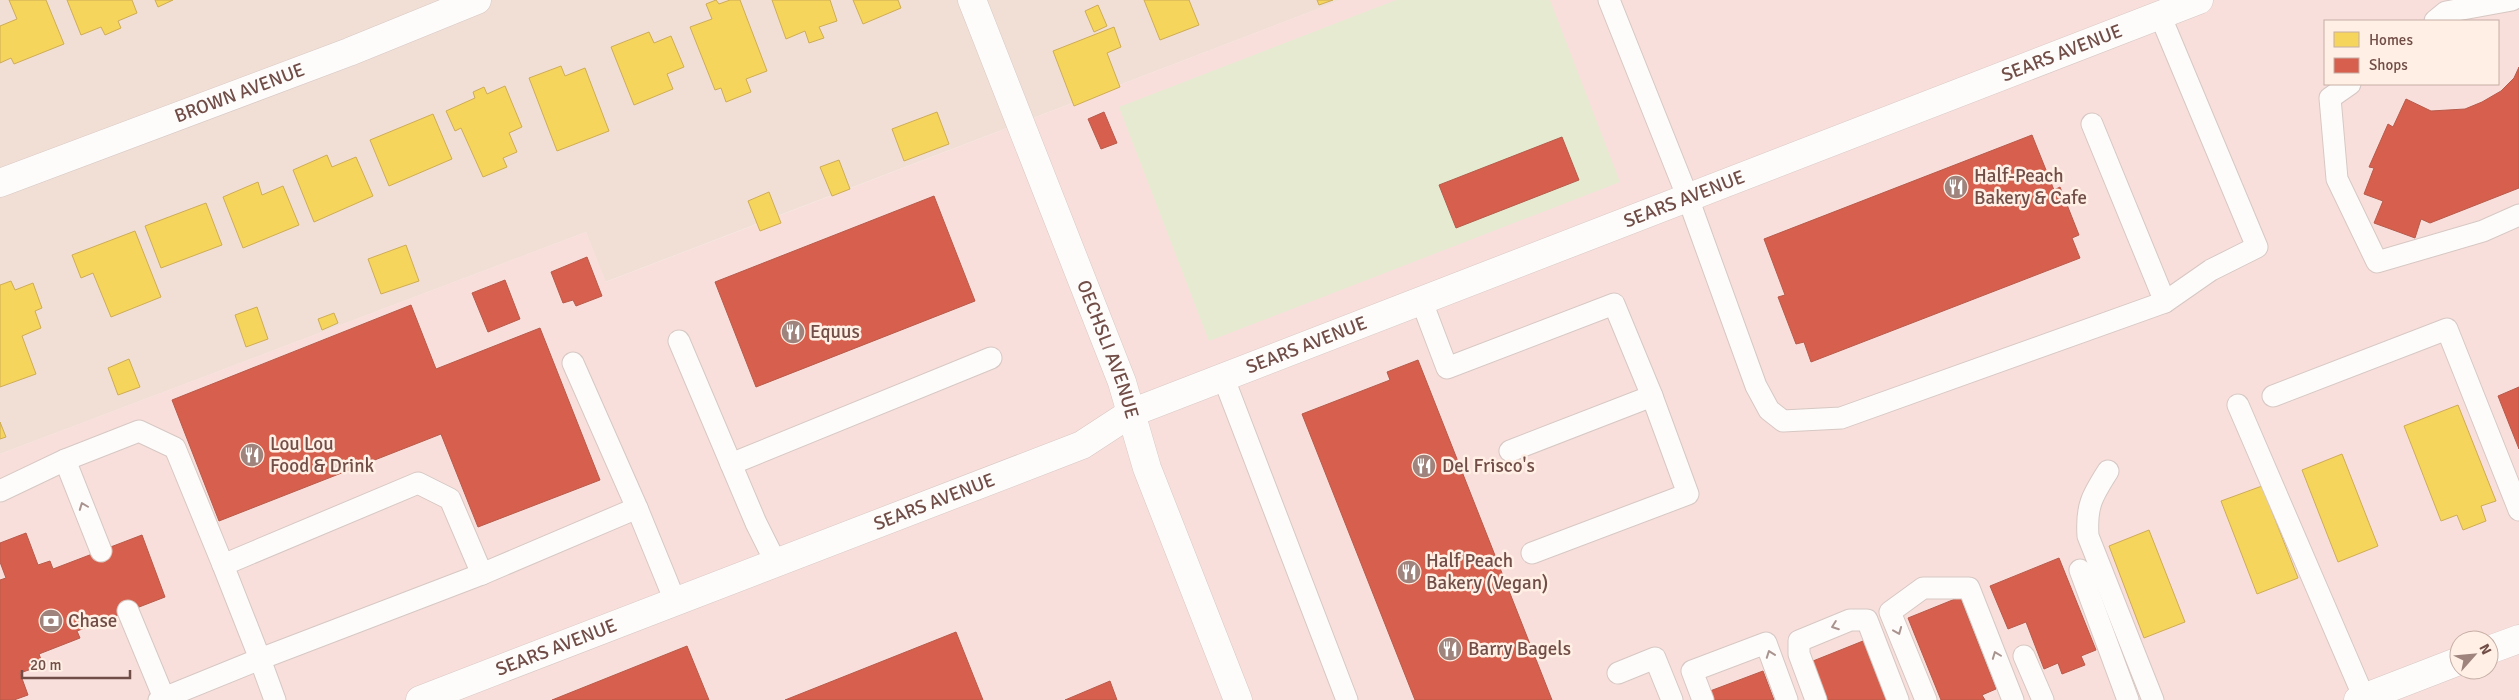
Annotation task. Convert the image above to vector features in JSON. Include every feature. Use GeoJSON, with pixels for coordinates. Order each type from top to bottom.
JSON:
{"type":"FeatureCollection","features":[{"type":"Feature","properties":{"kind":"street","name":"BROWN AVENUE"},"geometry":{"type":"LineString","coordinates":[[0,183],[350,52],[477,0]]}},
{"type":"Feature","properties":{"kind":"street","name":"OECHSLI AVENUE"},"geometry":{"type":"LineString","coordinates":[[972,0],[1122,382],[1130,414],[1148,468],[1238,700]]}},
{"type":"Feature","properties":{"kind":"street","name":"SEARS AVENUE"},"geometry":{"type":"LineString","coordinates":[[420,700],[1082,445],[1130,414],[2198,0]]}},
{"type":"Feature","properties":{"kind":"street"},"geometry":{"type":"LineString","coordinates":[[2499,646],[2519,638]]}},
{"type":"Feature","properties":{"kind":"street"},"geometry":{"type":"LineString","coordinates":[[2362,699],[2449,665]]}},
{"type":"Feature","properties":{"kind":"lane"},"geometry":{"type":"LineString","coordinates":[[1609,0],[1688,198],[1756,386],[1768,410],[1783,421],[1841,418],[2165,302],[2211,270],[2257,247],[2160,15]]}},
{"type":"Feature","properties":{"kind":"lane"},"geometry":{"type":"LineString","coordinates":[[2441,11],[2512,0]]}},
{"type":"Feature","properties":{"kind":"lane"},"geometry":{"type":"LineString","coordinates":[[2349,85],[2330,98],[2337,180],[2377,262],[2483,231],[2519,215]]}},
{"type":"Feature","properties":{"kind":"lane"},"geometry":{"type":"LineString","coordinates":[[2092,124],[2165,302]]}},
{"type":"Feature","properties":{"kind":"lane"},"geometry":{"type":"LineString","coordinates":[[1422,302],[1447,368],[1614,304],[1652,396],[1688,494],[1532,553]]}},
{"type":"Feature","properties":{"kind":"lane"},"geometry":{"type":"LineString","coordinates":[[2273,396],[2447,329],[2519,510]]}},
{"type":"Feature","properties":{"kind":"lane"},"geometry":{"type":"LineString","coordinates":[[679,341],[756,523],[776,563]]}},
{"type":"Feature","properties":{"kind":"lane"},"geometry":{"type":"LineString","coordinates":[[731,464],[991,358]]}},
{"type":"Feature","properties":{"kind":"lane"},"geometry":{"type":"LineString","coordinates":[[573,363],[637,508],[675,601]]}},
{"type":"Feature","properties":{"kind":"lane"},"geometry":{"type":"LineString","coordinates":[[1224,379],[1348,700]]}},
{"type":"Feature","properties":{"kind":"lane"},"geometry":{"type":"LineString","coordinates":[[1510,451],[1652,396]]}},
{"type":"Feature","properties":{"kind":"lane"},"geometry":{"type":"LineString","coordinates":[[2238,405],[2362,699]]}},
{"type":"Feature","properties":{"kind":"lane"},"geometry":{"type":"LineString","coordinates":[[0,491],[65,460],[139,431],[175,448],[276,700]]}},
{"type":"Feature","properties":{"kind":"lane"},"geometry":{"type":"LineString","coordinates":[[65,460],[101,551]]}},
{"type":"Feature","properties":{"kind":"lane"},"geometry":{"type":"LineString","coordinates":[[2108,471],[2092,497],[2087,515],[2088,536],[2153,700]]}},
{"type":"Feature","properties":{"kind":"lane"},"geometry":{"type":"LineString","coordinates":[[223,565],[418,483],[450,499],[482,574]]}},
{"type":"Feature","properties":{"kind":"lane"},"geometry":{"type":"LineString","coordinates":[[128,611],[162,699],[260,659],[482,574],[637,508]]}},
{"type":"Feature","properties":{"kind":"lane"},"geometry":{"type":"LineString","coordinates":[[2080,570],[2128,700]]}},
{"type":"Feature","properties":{"kind":"lane"},"geometry":{"type":"LineString","coordinates":[[1926,700],[1890,612],[1923,588],[1942,586],[1969,588],[2013,700]]}},
{"type":"Feature","properties":{"kind":"lane"},"geometry":{"type":"LineString","coordinates":[[1816,700],[1799,654],[1799,641],[1850,620],[1867,620],[1898,700]]}},
{"type":"Feature","properties":{"kind":"lane"},"geometry":{"type":"LineString","coordinates":[[1703,700],[1692,671],[1766,644],[1787,700]]}},
{"type":"Feature","properties":{"kind":"lane"},"geometry":{"type":"LineString","coordinates":[[2024,656],[2043,700]]}},
{"type":"Feature","properties":{"kind":"lane"},"geometry":{"type":"LineString","coordinates":[[1618,673],[1655,658],[1672,700]]}},
{"type":"Feature","properties":{"kind":"shaded area"},"geometry":{"type":"Polygon","coordinates":[[[0,0],[1341,0],[605,282],[586,232],[0,454],[0,0]]]}},
{"type":"Feature","properties":{"kind":"shaded area"},"geometry":{"type":"Polygon","coordinates":[[[1341,0],[2519,0],[2519,700],[0,700],[0,454],[586,232],[606,282],[1341,0]]]}},
{"type":"Feature","properties":{"kind":"green space"},"geometry":{"type":"Polygon","coordinates":[[[1396,0],[1550,0],[1620,182],[1209,341],[1119,107],[1396,0]]]}},
{"type":"Feature","properties":{"kind":"building: Homes"},"geometry":{"type":"Polygon","coordinates":[[[9,0],[46,0],[64,44],[14,64],[11,58],[0,63],[0,26],[17,19],[9,0]]]}},
{"type":"Feature","properties":{"kind":"building: Homes"},"geometry":{"type":"Polygon","coordinates":[[[67,0],[132,0],[137,13],[118,21],[121,28],[105,35],[101,27],[81,35],[67,0]]]}},
{"type":"Feature","properties":{"kind":"building: Homes"},"geometry":{"type":"Polygon","coordinates":[[[155,0],[173,0],[158,7],[155,0]]]}},
{"type":"Feature","properties":{"kind":"building: Homes"},"geometry":{"type":"Polygon","coordinates":[[[716,0],[719,4],[730,0],[740,0],[767,71],[746,79],[751,92],[726,102],[721,88],[715,90],[690,27],[712,19],[706,4],[716,0]]]}},
{"type":"Feature","properties":{"kind":"building: Homes"},"geometry":{"type":"Polygon","coordinates":[[[772,0],[830,0],[837,21],[819,27],[824,38],[809,43],[805,31],[786,39],[772,0]]]}},
{"type":"Feature","properties":{"kind":"building: Homes"},"geometry":{"type":"Polygon","coordinates":[[[853,0],[898,0],[901,8],[863,24],[853,0]]]}},
{"type":"Feature","properties":{"kind":"building: Homes"},"geometry":{"type":"Polygon","coordinates":[[[1144,0],[1189,0],[1199,25],[1160,40],[1144,0]]]}},
{"type":"Feature","properties":{"kind":"building: Homes"},"geometry":{"type":"Polygon","coordinates":[[[1317,0],[1333,0],[1319,5],[1317,0]]]}},
{"type":"Feature","properties":{"kind":"building: Homes"},"geometry":{"type":"Polygon","coordinates":[[[1098,5],[1107,26],[1094,32],[1085,11],[1098,5]]]}},
{"type":"Feature","properties":{"kind":"building: Homes"},"geometry":{"type":"Polygon","coordinates":[[[1114,27],[1121,47],[1107,53],[1120,87],[1074,106],[1053,51],[1114,27]]]}},
{"type":"Feature","properties":{"kind":"building: Homes"},"geometry":{"type":"Polygon","coordinates":[[[649,32],[654,43],[671,36],[684,67],[667,74],[673,89],[634,105],[611,47],[649,32]]]}},
{"type":"Feature","properties":{"kind":"building: Homes"},"geometry":{"type":"Polygon","coordinates":[[[561,66],[565,76],[585,68],[609,131],[557,151],[529,78],[561,66]]]}},
{"type":"Feature","properties":{"kind":"building: Homes"},"geometry":{"type":"Polygon","coordinates":[[[505,86],[522,127],[509,133],[517,152],[503,158],[507,167],[483,177],[461,128],[455,131],[446,111],[475,98],[473,92],[484,87],[487,94],[505,86]]]}},
{"type":"Feature","properties":{"kind":"building: Homes"},"geometry":{"type":"Polygon","coordinates":[[[937,112],[949,144],[904,161],[892,129],[937,112]]]}},
{"type":"Feature","properties":{"kind":"building: Homes"},"geometry":{"type":"Polygon","coordinates":[[[433,114],[452,159],[389,186],[370,140],[433,114]]]}},
{"type":"Feature","properties":{"kind":"building: Homes"},"geometry":{"type":"Polygon","coordinates":[[[327,155],[332,167],[356,157],[373,196],[314,222],[293,170],[327,155]]]}},
{"type":"Feature","properties":{"kind":"building: Homes"},"geometry":{"type":"Polygon","coordinates":[[[839,160],[850,189],[832,196],[820,167],[839,160]]]}},
{"type":"Feature","properties":{"kind":"building: Homes"},"geometry":{"type":"Polygon","coordinates":[[[258,182],[262,195],[283,186],[299,225],[243,248],[223,197],[258,182]]]}},
{"type":"Feature","properties":{"kind":"building: Homes"},"geometry":{"type":"Polygon","coordinates":[[[769,192],[781,223],[760,231],[748,201],[769,192]]]}},
{"type":"Feature","properties":{"kind":"building: Homes"},"geometry":{"type":"Polygon","coordinates":[[[206,203],[222,245],[161,268],[145,226],[206,203]]]}},
{"type":"Feature","properties":{"kind":"building: Homes"},"geometry":{"type":"Polygon","coordinates":[[[135,231],[161,297],[111,317],[93,273],[81,278],[72,255],[135,231]]]}},
{"type":"Feature","properties":{"kind":"building: Homes"},"geometry":{"type":"Polygon","coordinates":[[[406,245],[419,281],[381,294],[368,259],[406,245]]]}},
{"type":"Feature","properties":{"kind":"building: Homes"},"geometry":{"type":"Polygon","coordinates":[[[11,281],[15,290],[33,283],[42,308],[35,311],[41,328],[22,336],[36,374],[0,387],[0,285],[11,281]]]}},
{"type":"Feature","properties":{"kind":"building: Homes"},"geometry":{"type":"Polygon","coordinates":[[[257,307],[268,339],[246,347],[235,315],[257,307]]]}},
{"type":"Feature","properties":{"kind":"building: Homes"},"geometry":{"type":"Polygon","coordinates":[[[334,313],[338,323],[322,330],[318,319],[334,313]]]}},
{"type":"Feature","properties":{"kind":"building: Homes"},"geometry":{"type":"Polygon","coordinates":[[[129,359],[140,387],[118,395],[108,368],[129,359]]]}},
{"type":"Feature","properties":{"kind":"building: Homes"},"geometry":{"type":"Polygon","coordinates":[[[2458,405],[2496,501],[2481,506],[2486,521],[2463,530],[2457,515],[2441,521],[2404,426],[2458,405]]]}},
{"type":"Feature","properties":{"kind":"building: Homes"},"geometry":{"type":"Polygon","coordinates":[[[0,422],[6,437],[0,439],[0,422]]]}},
{"type":"Feature","properties":{"kind":"building: Homes"},"geometry":{"type":"Polygon","coordinates":[[[2342,454],[2378,546],[2338,562],[2302,470],[2342,454]]]}},
{"type":"Feature","properties":{"kind":"building: Homes"},"geometry":{"type":"Polygon","coordinates":[[[2262,486],[2298,578],[2257,594],[2221,501],[2262,486]]]}},
{"type":"Feature","properties":{"kind":"building: Homes"},"geometry":{"type":"Polygon","coordinates":[[[2149,530],[2185,622],[2144,638],[2109,546],[2149,530]]]}},
{"type":"Feature","properties":{"kind":"building: Shops"},"geometry":{"type":"Polygon","coordinates":[[[2519,67],[2519,188],[2430,223],[2421,219],[2415,238],[2374,223],[2383,201],[2364,194],[2374,168],[2369,167],[2388,124],[2393,127],[2406,99],[2431,111],[2465,109],[2501,91],[2514,78],[2519,67]]]}},
{"type":"Feature","properties":{"kind":"building: Shops"},"geometry":{"type":"Polygon","coordinates":[[[1104,112],[1117,143],[1101,149],[1088,119],[1104,112]]]}},
{"type":"Feature","properties":{"kind":"building: Shops"},"geometry":{"type":"Polygon","coordinates":[[[2032,135],[2054,190],[2060,187],[2079,235],[2072,238],[2080,258],[1811,362],[1804,342],[1796,344],[1778,297],[1785,295],[1764,239],[2032,135]]]}},
{"type":"Feature","properties":{"kind":"building: Shops"},"geometry":{"type":"Polygon","coordinates":[[[1562,137],[1579,180],[1456,228],[1439,185],[1562,137]]]}},
{"type":"Feature","properties":{"kind":"building: Shops"},"geometry":{"type":"Polygon","coordinates":[[[934,196],[975,301],[756,387],[715,282],[934,196]]]}},
{"type":"Feature","properties":{"kind":"building: Shops"},"geometry":{"type":"Polygon","coordinates":[[[587,257],[602,296],[576,306],[573,300],[563,303],[551,272],[587,257]]]}},
{"type":"Feature","properties":{"kind":"building: Shops"},"geometry":{"type":"Polygon","coordinates":[[[505,280],[520,319],[488,332],[472,293],[505,280]]]}},
{"type":"Feature","properties":{"kind":"building: Shops"},"geometry":{"type":"Polygon","coordinates":[[[411,305],[436,369],[540,328],[600,480],[478,527],[441,434],[219,521],[172,400],[411,305]]]}},
{"type":"Feature","properties":{"kind":"building: Shops"},"geometry":{"type":"Polygon","coordinates":[[[1418,360],[1552,700],[1415,700],[1302,414],[1390,380],[1387,372],[1418,360]]]}},
{"type":"Feature","properties":{"kind":"building: Shops"},"geometry":{"type":"Polygon","coordinates":[[[2519,387],[2519,449],[2498,396],[2519,387]]]}},
{"type":"Feature","properties":{"kind":"building: Shops","name":"Chase"},"geometry":{"type":"Polygon","coordinates":[[[26,533],[38,565],[50,561],[53,569],[142,535],[165,597],[77,631],[80,638],[39,654],[43,665],[20,673],[28,695],[14,700],[0,700],[0,580],[6,578],[0,562],[0,543],[26,533]]]}},
{"type":"Feature","properties":{"kind":"building: Shops"},"geometry":{"type":"Polygon","coordinates":[[[2059,558],[2096,650],[2081,656],[2085,665],[2062,674],[2058,663],[2044,669],[2026,622],[2008,629],[1990,586],[2059,558]]]}},
{"type":"Feature","properties":{"kind":"building: Shops"},"geometry":{"type":"Polygon","coordinates":[[[1960,597],[1996,689],[1982,695],[1985,700],[1941,700],[1908,618],[1960,597]]]}},
{"type":"Feature","properties":{"kind":"building: Shops"},"geometry":{"type":"Polygon","coordinates":[[[956,632],[983,700],[785,700],[956,632]]]}},
{"type":"Feature","properties":{"kind":"building: Shops"},"geometry":{"type":"Polygon","coordinates":[[[1863,641],[1886,700],[1828,700],[1813,661],[1863,641]]]}},
{"type":"Feature","properties":{"kind":"building: Shops"},"geometry":{"type":"Polygon","coordinates":[[[687,646],[709,700],[552,700],[687,646]]]}},
{"type":"Feature","properties":{"kind":"building: Shops"},"geometry":{"type":"Polygon","coordinates":[[[1763,671],[1774,700],[1713,700],[1710,691],[1763,671]]]}},
{"type":"Feature","properties":{"kind":"building: Shops"},"geometry":{"type":"Polygon","coordinates":[[[1110,681],[1117,700],[1065,700],[1110,681]]]}},
{"type":"Feature","properties":{"kind":"place","name":"Half-Peach Bakery & Cafe"},"geometry":{"type":"Point","coordinates":[1956,187]}},
{"type":"Feature","properties":{"kind":"place","name":"Equus"},"geometry":{"type":"Point","coordinates":[793,332]}},
{"type":"Feature","properties":{"kind":"place","name":"Lou Lou Food & Drink"},"geometry":{"type":"Point","coordinates":[252,455]}},
{"type":"Feature","properties":{"kind":"place","name":"Del Frisco's"},"geometry":{"type":"Point","coordinates":[1424,466]}},
{"type":"Feature","properties":{"kind":"place","name":"Half Peach Bakery (Vegan)"},"geometry":{"type":"Point","coordinates":[1409,572]}},
{"type":"Feature","properties":{"kind":"place","name":"Chase"},"geometry":{"type":"Point","coordinates":[51,621]}},
{"type":"Feature","properties":{"kind":"place","name":"Barry Bagels"},"geometry":{"type":"Point","coordinates":[1450,649]}}]}
